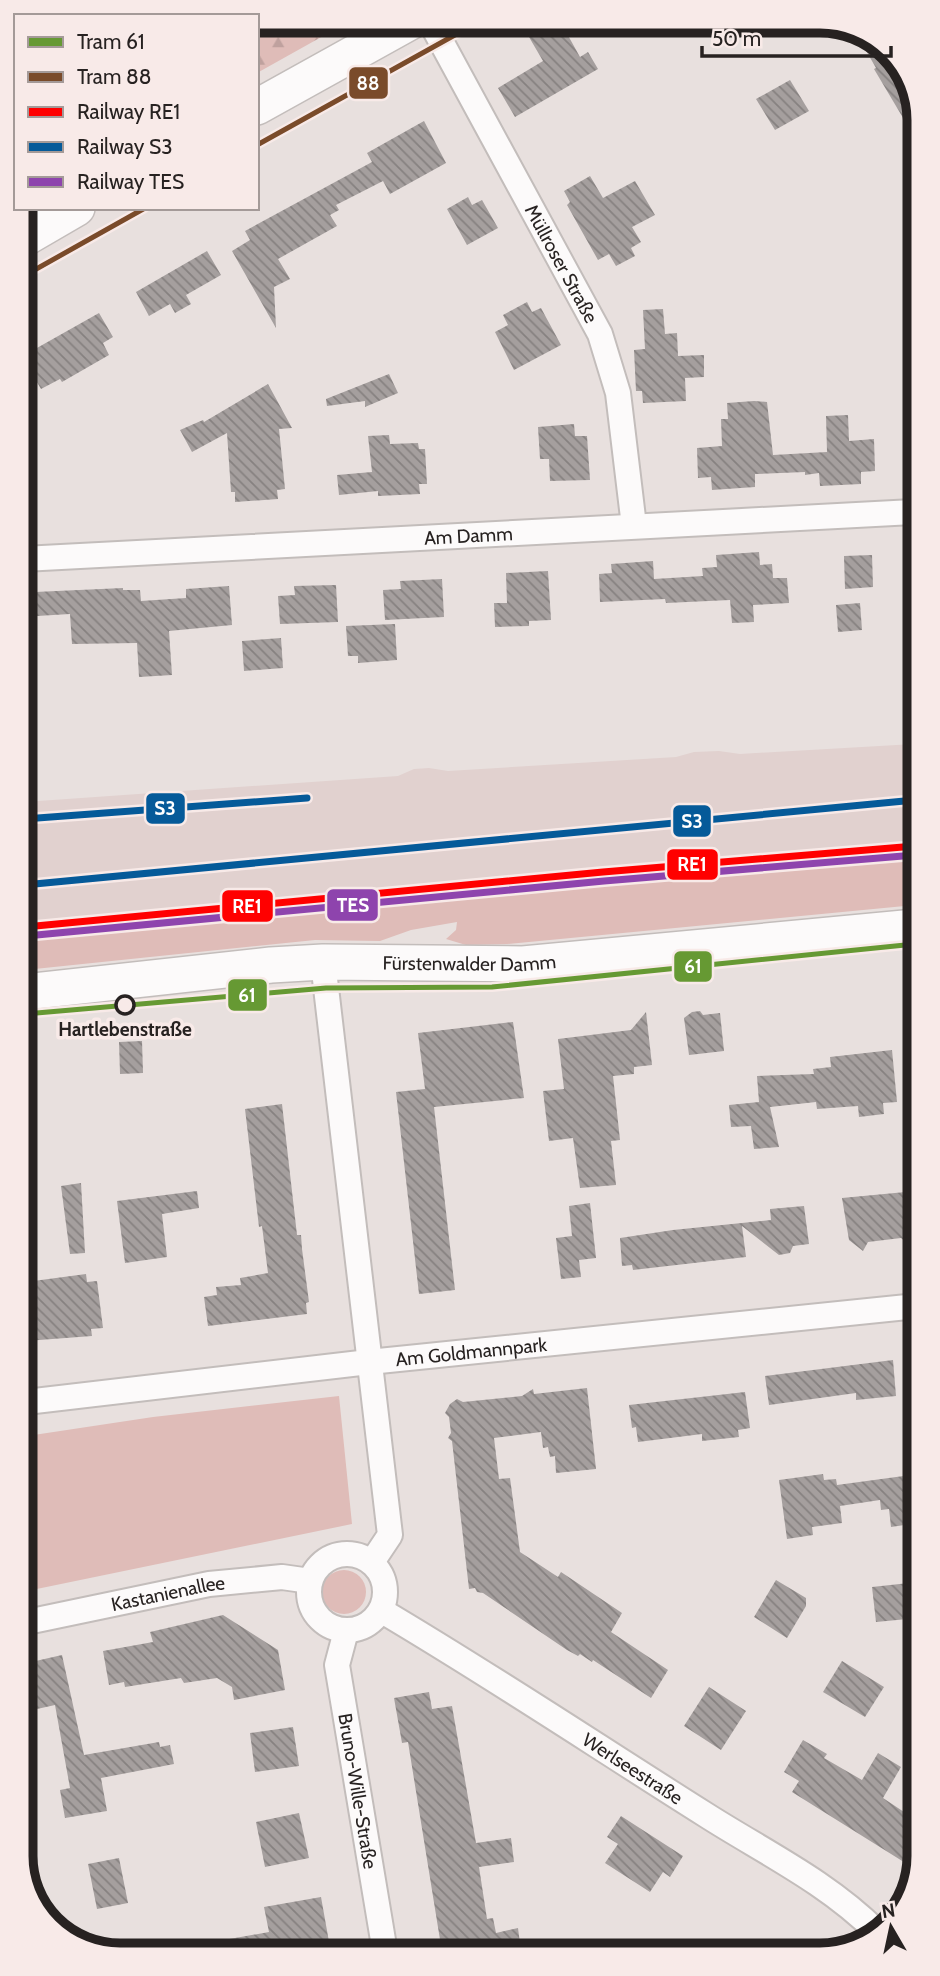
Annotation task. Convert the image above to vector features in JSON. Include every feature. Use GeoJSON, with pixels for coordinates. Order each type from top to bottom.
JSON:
{"type":"FeatureCollection","features":[{"type":"Feature","properties":{"kind":"main road"},"geometry":{"type":"LineString","coordinates":[[259,106],[390,33]]}},
{"type":"Feature","properties":{"kind":"main road"},"geometry":{"type":"LineString","coordinates":[[33,234],[74,210]]}},
{"type":"Feature","properties":{"kind":"main road","name":"Fürstenwalder Damm"},"geometry":{"type":"LineString","coordinates":[[33,991],[271,965],[323,962],[523,964],[907,928]]}},
{"type":"Feature","properties":{"kind":"street","name":"Müllroser Straße"},"geometry":{"type":"LineString","coordinates":[[437,33],[600,334],[618,393],[634,526]]}},
{"type":"Feature","properties":{"kind":"street","name":"Am Damm"},"geometry":{"type":"LineString","coordinates":[[33,558],[907,512]]}},
{"type":"Feature","properties":{"kind":"street"},"geometry":{"type":"LineString","coordinates":[[323,962],[390,1535],[372,1562]]}},
{"type":"Feature","properties":{"kind":"street","name":"Am Goldmannpark"},"geometry":{"type":"LineString","coordinates":[[33,1401],[369,1362],[907,1307]]}},
{"type":"Feature","properties":{"kind":"street"},"geometry":{"type":"LineString","coordinates":[[355,1554],[372,1562],[383,1577],[386,1595],[382,1611],[366,1627],[346,1631],[329,1627],[316,1615],[309,1598],[310,1581],[320,1565],[336,1555],[355,1554]]}},
{"type":"Feature","properties":{"kind":"street","name":"Kastanienallee"},"geometry":{"type":"LineString","coordinates":[[33,1621],[209,1584],[282,1577],[310,1581]]}},
{"type":"Feature","properties":{"kind":"street","name":"Werlseestraße"},"geometry":{"type":"LineString","coordinates":[[382,1611],[561,1721],[705,1815],[806,1875],[856,1911]]}},
{"type":"Feature","properties":{"kind":"street","name":"Bruno-Wille-Straße"},"geometry":{"type":"LineString","coordinates":[[346,1631],[337,1665],[383,1943]]}},
{"type":"Feature","properties":{"kind":"shaded area"},"geometry":{"type":"Polygon","coordinates":[[[907,744],[907,859],[33,938],[33,801],[398,776],[414,769],[448,771],[676,757],[694,752],[740,754],[907,744]]]}},
{"type":"Feature","properties":{"kind":"green space"},"geometry":{"type":"Polygon","coordinates":[[[259,33],[329,33],[259,72],[259,33]]]}},
{"type":"Feature","properties":{"kind":"green space"},"geometry":{"type":"Polygon","coordinates":[[[907,859],[907,906],[507,944],[466,945],[446,939],[456,930],[457,922],[411,930],[380,941],[315,940],[33,969],[33,938],[907,859]]]}},
{"type":"Feature","properties":{"kind":"green space"},"geometry":{"type":"Polygon","coordinates":[[[339,1396],[352,1524],[33,1590],[33,1435],[153,1417],[339,1396]]]}},
{"type":"Feature","properties":{"kind":"green space"},"geometry":{"type":"Polygon","coordinates":[[[344,1570],[353,1571],[360,1576],[365,1583],[365,1601],[360,1608],[353,1613],[344,1614],[335,1613],[328,1608],[323,1601],[322,1592],[323,1583],[328,1576],[335,1571],[344,1570]]]}},
{"type":"Feature","properties":{"kind":"building"},"geometry":{"type":"Polygon","coordinates":[[[536,33],[567,33],[580,57],[588,52],[598,69],[515,117],[498,88],[543,61],[529,37],[536,33]]]}},
{"type":"Feature","properties":{"kind":"building"},"geometry":{"type":"Polygon","coordinates":[[[863,45],[881,59],[895,77],[905,104],[907,125],[874,69],[876,68],[863,45]]]}},
{"type":"Feature","properties":{"kind":"building"},"geometry":{"type":"Polygon","coordinates":[[[790,80],[809,111],[775,130],[756,99],[790,80]]]}},
{"type":"Feature","properties":{"kind":"building"},"geometry":{"type":"Polygon","coordinates":[[[424,121],[446,163],[390,194],[383,181],[336,205],[339,210],[330,215],[337,226],[278,259],[290,279],[274,287],[276,328],[232,251],[250,240],[245,231],[372,162],[367,153],[424,121]]]}},
{"type":"Feature","properties":{"kind":"building"},"geometry":{"type":"Polygon","coordinates":[[[590,176],[603,198],[635,181],[655,215],[632,227],[641,242],[631,248],[635,256],[616,266],[609,254],[598,260],[567,205],[570,202],[564,191],[590,176]]]}},
{"type":"Feature","properties":{"kind":"building"},"geometry":{"type":"Polygon","coordinates":[[[468,197],[472,205],[482,200],[498,228],[467,245],[447,209],[468,197]]]}},
{"type":"Feature","properties":{"kind":"building"},"geometry":{"type":"Polygon","coordinates":[[[207,251],[221,275],[186,295],[191,304],[175,313],[170,304],[149,316],[136,292],[207,251]]]}},
{"type":"Feature","properties":{"kind":"building"},"geometry":{"type":"Polygon","coordinates":[[[527,302],[532,312],[541,308],[561,345],[514,370],[495,332],[508,325],[503,315],[527,302]]]}},
{"type":"Feature","properties":{"kind":"building"},"geometry":{"type":"Polygon","coordinates":[[[663,309],[665,334],[677,333],[678,356],[704,355],[704,377],[685,378],[686,401],[643,403],[642,391],[636,391],[634,350],[645,349],[643,310],[663,309]]]}},
{"type":"Feature","properties":{"kind":"building"},"geometry":{"type":"Polygon","coordinates":[[[99,313],[113,337],[103,343],[109,355],[62,382],[60,379],[41,389],[33,375],[33,350],[99,313]]]}},
{"type":"Feature","properties":{"kind":"building"},"geometry":{"type":"Polygon","coordinates":[[[389,374],[398,393],[365,407],[365,401],[327,406],[326,399],[389,374]]]}},
{"type":"Feature","properties":{"kind":"building"},"geometry":{"type":"Polygon","coordinates":[[[268,384],[292,428],[279,429],[285,489],[277,490],[278,499],[235,502],[235,492],[231,492],[227,433],[192,452],[180,430],[203,420],[204,422],[268,384]]]}},
{"type":"Feature","properties":{"kind":"building"},"geometry":{"type":"Polygon","coordinates":[[[767,402],[773,455],[827,452],[826,416],[848,415],[849,441],[874,439],[875,471],[861,472],[861,484],[820,486],[819,473],[755,474],[755,487],[712,490],[711,477],[698,478],[697,448],[722,446],[721,419],[728,419],[727,403],[767,402]]]}},
{"type":"Feature","properties":{"kind":"building"},"geometry":{"type":"Polygon","coordinates":[[[574,424],[575,436],[587,436],[590,480],[550,481],[549,459],[540,459],[538,427],[574,424]]]}},
{"type":"Feature","properties":{"kind":"building"},"geometry":{"type":"Polygon","coordinates":[[[389,435],[390,444],[418,443],[419,449],[425,449],[427,484],[419,484],[420,494],[378,496],[378,491],[339,495],[337,475],[372,472],[368,436],[389,435]]]}},
{"type":"Feature","properties":{"kind":"building"},"geometry":{"type":"Polygon","coordinates":[[[759,552],[760,565],[772,564],[773,578],[787,578],[789,603],[753,605],[754,622],[732,623],[730,600],[600,602],[599,574],[612,573],[611,564],[653,561],[654,579],[703,576],[702,568],[717,567],[716,555],[759,552]]]}},
{"type":"Feature","properties":{"kind":"building"},"geometry":{"type":"Polygon","coordinates":[[[872,555],[873,587],[845,589],[844,556],[872,555]]]}},
{"type":"Feature","properties":{"kind":"building"},"geometry":{"type":"Polygon","coordinates":[[[548,571],[551,620],[529,621],[529,626],[495,627],[494,603],[507,603],[506,573],[548,571]]]}},
{"type":"Feature","properties":{"kind":"building"},"geometry":{"type":"Polygon","coordinates":[[[442,579],[444,617],[385,620],[383,590],[401,589],[400,581],[442,579]]]}},
{"type":"Feature","properties":{"kind":"building"},"geometry":{"type":"Polygon","coordinates":[[[336,585],[338,622],[280,624],[278,596],[295,595],[294,586],[336,585]]]}},
{"type":"Feature","properties":{"kind":"building"},"geometry":{"type":"Polygon","coordinates":[[[229,586],[232,625],[169,631],[172,675],[139,677],[137,643],[72,644],[70,614],[37,616],[35,592],[123,588],[140,590],[141,601],[186,598],[186,589],[229,586]]]}},
{"type":"Feature","properties":{"kind":"building"},"geometry":{"type":"Polygon","coordinates":[[[860,603],[862,630],[838,632],[836,605],[860,603]]]}},
{"type":"Feature","properties":{"kind":"building"},"geometry":{"type":"Polygon","coordinates":[[[395,624],[397,660],[358,663],[358,656],[348,656],[346,626],[395,624]]]}},
{"type":"Feature","properties":{"kind":"building"},"geometry":{"type":"Polygon","coordinates":[[[281,638],[283,668],[244,671],[242,641],[281,638]]]}},
{"type":"Feature","properties":{"kind":"building"},"geometry":{"type":"Polygon","coordinates":[[[700,1011],[703,1015],[720,1013],[724,1051],[689,1055],[684,1018],[692,1012],[700,1011]]]}},
{"type":"Feature","properties":{"kind":"building"},"geometry":{"type":"Polygon","coordinates":[[[646,1012],[652,1065],[634,1067],[634,1074],[613,1076],[620,1140],[611,1141],[616,1185],[580,1188],[573,1138],[549,1141],[543,1091],[564,1089],[558,1039],[631,1030],[646,1012]]]}},
{"type":"Feature","properties":{"kind":"building"},"geometry":{"type":"Polygon","coordinates":[[[513,1022],[524,1098],[434,1107],[455,1290],[419,1294],[396,1092],[425,1089],[418,1033],[513,1022]]]}},
{"type":"Feature","properties":{"kind":"building"},"geometry":{"type":"Polygon","coordinates":[[[142,1041],[143,1073],[120,1074],[119,1042],[142,1041]]]}},
{"type":"Feature","properties":{"kind":"building"},"geometry":{"type":"Polygon","coordinates":[[[892,1050],[897,1102],[883,1103],[884,1114],[859,1117],[858,1106],[817,1109],[816,1102],[770,1107],[779,1147],[754,1149],[751,1126],[731,1127],[729,1105],[759,1102],[757,1076],[814,1074],[813,1069],[831,1067],[830,1057],[892,1050]]]}},
{"type":"Feature","properties":{"kind":"building"},"geometry":{"type":"Polygon","coordinates":[[[282,1104],[297,1235],[301,1235],[309,1302],[306,1303],[307,1314],[208,1326],[204,1297],[217,1295],[216,1287],[241,1285],[240,1278],[268,1273],[262,1226],[259,1227],[245,1109],[282,1104]]]}},
{"type":"Feature","properties":{"kind":"building"},"geometry":{"type":"Polygon","coordinates":[[[81,1183],[85,1253],[70,1254],[61,1186],[81,1183]]]}},
{"type":"Feature","properties":{"kind":"building"},"geometry":{"type":"Polygon","coordinates":[[[197,1191],[199,1208],[162,1214],[167,1257],[125,1263],[117,1201],[197,1191]]]}},
{"type":"Feature","properties":{"kind":"building"},"geometry":{"type":"Polygon","coordinates":[[[907,1192],[907,1243],[901,1238],[868,1242],[863,1251],[849,1240],[842,1198],[907,1192]]]}},
{"type":"Feature","properties":{"kind":"building"},"geometry":{"type":"Polygon","coordinates":[[[590,1203],[596,1258],[579,1260],[581,1277],[561,1279],[556,1238],[572,1236],[569,1206],[590,1203]]]}},
{"type":"Feature","properties":{"kind":"building"},"geometry":{"type":"Polygon","coordinates":[[[804,1206],[809,1244],[793,1246],[790,1253],[779,1255],[742,1226],[746,1257],[633,1270],[632,1265],[622,1266],[620,1238],[771,1220],[770,1209],[804,1206]]]}},
{"type":"Feature","properties":{"kind":"building"},"geometry":{"type":"Polygon","coordinates":[[[86,1274],[87,1282],[97,1281],[103,1328],[91,1329],[92,1336],[33,1340],[33,1281],[86,1274]]]}},
{"type":"Feature","properties":{"kind":"building"},"geometry":{"type":"Polygon","coordinates":[[[893,1360],[896,1396],[856,1400],[856,1393],[769,1405],[765,1376],[893,1360]]]}},
{"type":"Feature","properties":{"kind":"building"},"geometry":{"type":"Polygon","coordinates":[[[587,1388],[596,1469],[556,1473],[555,1456],[550,1457],[548,1447],[543,1448],[541,1432],[494,1438],[499,1479],[510,1478],[520,1552],[558,1577],[561,1572],[622,1613],[611,1632],[668,1670],[651,1698],[593,1660],[592,1662],[567,1650],[483,1593],[477,1592],[475,1588],[469,1589],[452,1441],[448,1438],[451,1433],[449,1417],[445,1413],[450,1404],[457,1399],[463,1402],[522,1396],[533,1389],[534,1394],[587,1388]]]}},
{"type":"Feature","properties":{"kind":"building"},"geometry":{"type":"Polygon","coordinates":[[[745,1392],[750,1428],[738,1430],[739,1437],[702,1441],[702,1434],[638,1442],[636,1427],[632,1428],[629,1405],[745,1392]]]}},
{"type":"Feature","properties":{"kind":"building"},"geometry":{"type":"Polygon","coordinates":[[[823,1474],[824,1480],[836,1479],[837,1485],[907,1476],[907,1525],[891,1527],[889,1509],[881,1510],[880,1500],[840,1506],[842,1523],[812,1527],[813,1535],[787,1539],[779,1480],[823,1474]]]}},
{"type":"Feature","properties":{"kind":"building"},"geometry":{"type":"Polygon","coordinates":[[[776,1580],[806,1598],[806,1606],[787,1638],[754,1617],[776,1580]]]}},
{"type":"Feature","properties":{"kind":"building"},"geometry":{"type":"Polygon","coordinates":[[[907,1583],[907,1619],[876,1622],[872,1587],[907,1583]]]}},
{"type":"Feature","properties":{"kind":"building"},"geometry":{"type":"Polygon","coordinates":[[[223,1615],[278,1650],[285,1690],[234,1700],[232,1687],[217,1678],[184,1683],[181,1678],[125,1687],[124,1682],[109,1685],[103,1651],[153,1642],[150,1632],[223,1615]]]}},
{"type":"Feature","properties":{"kind":"building"},"geometry":{"type":"Polygon","coordinates":[[[62,1655],[84,1755],[159,1742],[160,1747],[170,1745],[174,1764],[101,1778],[107,1811],[65,1818],[60,1790],[70,1788],[55,1705],[33,1710],[33,1662],[62,1655]]]}},
{"type":"Feature","properties":{"kind":"building"},"geometry":{"type":"Polygon","coordinates":[[[842,1661],[884,1687],[865,1717],[823,1692],[842,1661]]]}},
{"type":"Feature","properties":{"kind":"building"},"geometry":{"type":"Polygon","coordinates":[[[709,1687],[746,1711],[721,1750],[684,1726],[709,1687]]]}},
{"type":"Feature","properties":{"kind":"building"},"geometry":{"type":"Polygon","coordinates":[[[429,1692],[432,1709],[452,1706],[476,1843],[511,1838],[514,1862],[479,1867],[487,1919],[493,1918],[496,1933],[518,1928],[520,1943],[441,1943],[408,1742],[402,1743],[394,1698],[429,1692]]]}},
{"type":"Feature","properties":{"kind":"building"},"geometry":{"type":"Polygon","coordinates":[[[293,1727],[299,1766],[255,1772],[250,1733],[293,1727]]]}},
{"type":"Feature","properties":{"kind":"building"},"geometry":{"type":"Polygon","coordinates":[[[803,1740],[827,1754],[824,1758],[862,1780],[878,1753],[901,1767],[883,1798],[907,1814],[906,1864],[792,1792],[799,1781],[784,1772],[803,1740]]]}},
{"type":"Feature","properties":{"kind":"building"},"geometry":{"type":"Polygon","coordinates":[[[299,1813],[309,1858],[265,1867],[256,1822],[299,1813]]]}},
{"type":"Feature","properties":{"kind":"building"},"geometry":{"type":"Polygon","coordinates":[[[621,1816],[683,1856],[670,1877],[663,1872],[650,1892],[605,1863],[618,1844],[607,1837],[621,1816]]]}},
{"type":"Feature","properties":{"kind":"building"},"geometry":{"type":"Polygon","coordinates":[[[119,1858],[128,1903],[97,1909],[88,1864],[119,1858]]]}},
{"type":"Feature","properties":{"kind":"building"},"geometry":{"type":"Polygon","coordinates":[[[321,1897],[329,1943],[207,1943],[269,1932],[264,1907],[321,1897]]]}},
{"type":"Feature","properties":{"kind":"tram line","name":"88"},"geometry":{"type":"LineString","coordinates":[[259,144],[458,33]]}},
{"type":"Feature","properties":{"kind":"tram line","name":"88"},"geometry":{"type":"LineString","coordinates":[[33,271],[141,210]]}},
{"type":"Feature","properties":{"kind":"tram line","name":"61"},"geometry":{"type":"LineString","coordinates":[[33,1013],[326,988],[492,987],[907,945]]}},
{"type":"Feature","properties":{"kind":"rail line","name":"S3"},"geometry":{"type":"LineString","coordinates":[[33,818],[307,798]]}},
{"type":"Feature","properties":{"kind":"rail line","name":"S3"},"geometry":{"type":"LineString","coordinates":[[33,884],[907,801]]}},
{"type":"Feature","properties":{"kind":"rail line","name":"RE1"},"geometry":{"type":"LineString","coordinates":[[33,926],[603,872],[907,847]]}},
{"type":"Feature","properties":{"kind":"rail line","name":"TES"},"geometry":{"type":"LineString","coordinates":[[33,935],[604,881],[907,856]]}},
{"type":"Feature","properties":{"kind":"place","name":"Hartlebenstraße"},"geometry":{"type":"Point","coordinates":[125,1005]}}]}
